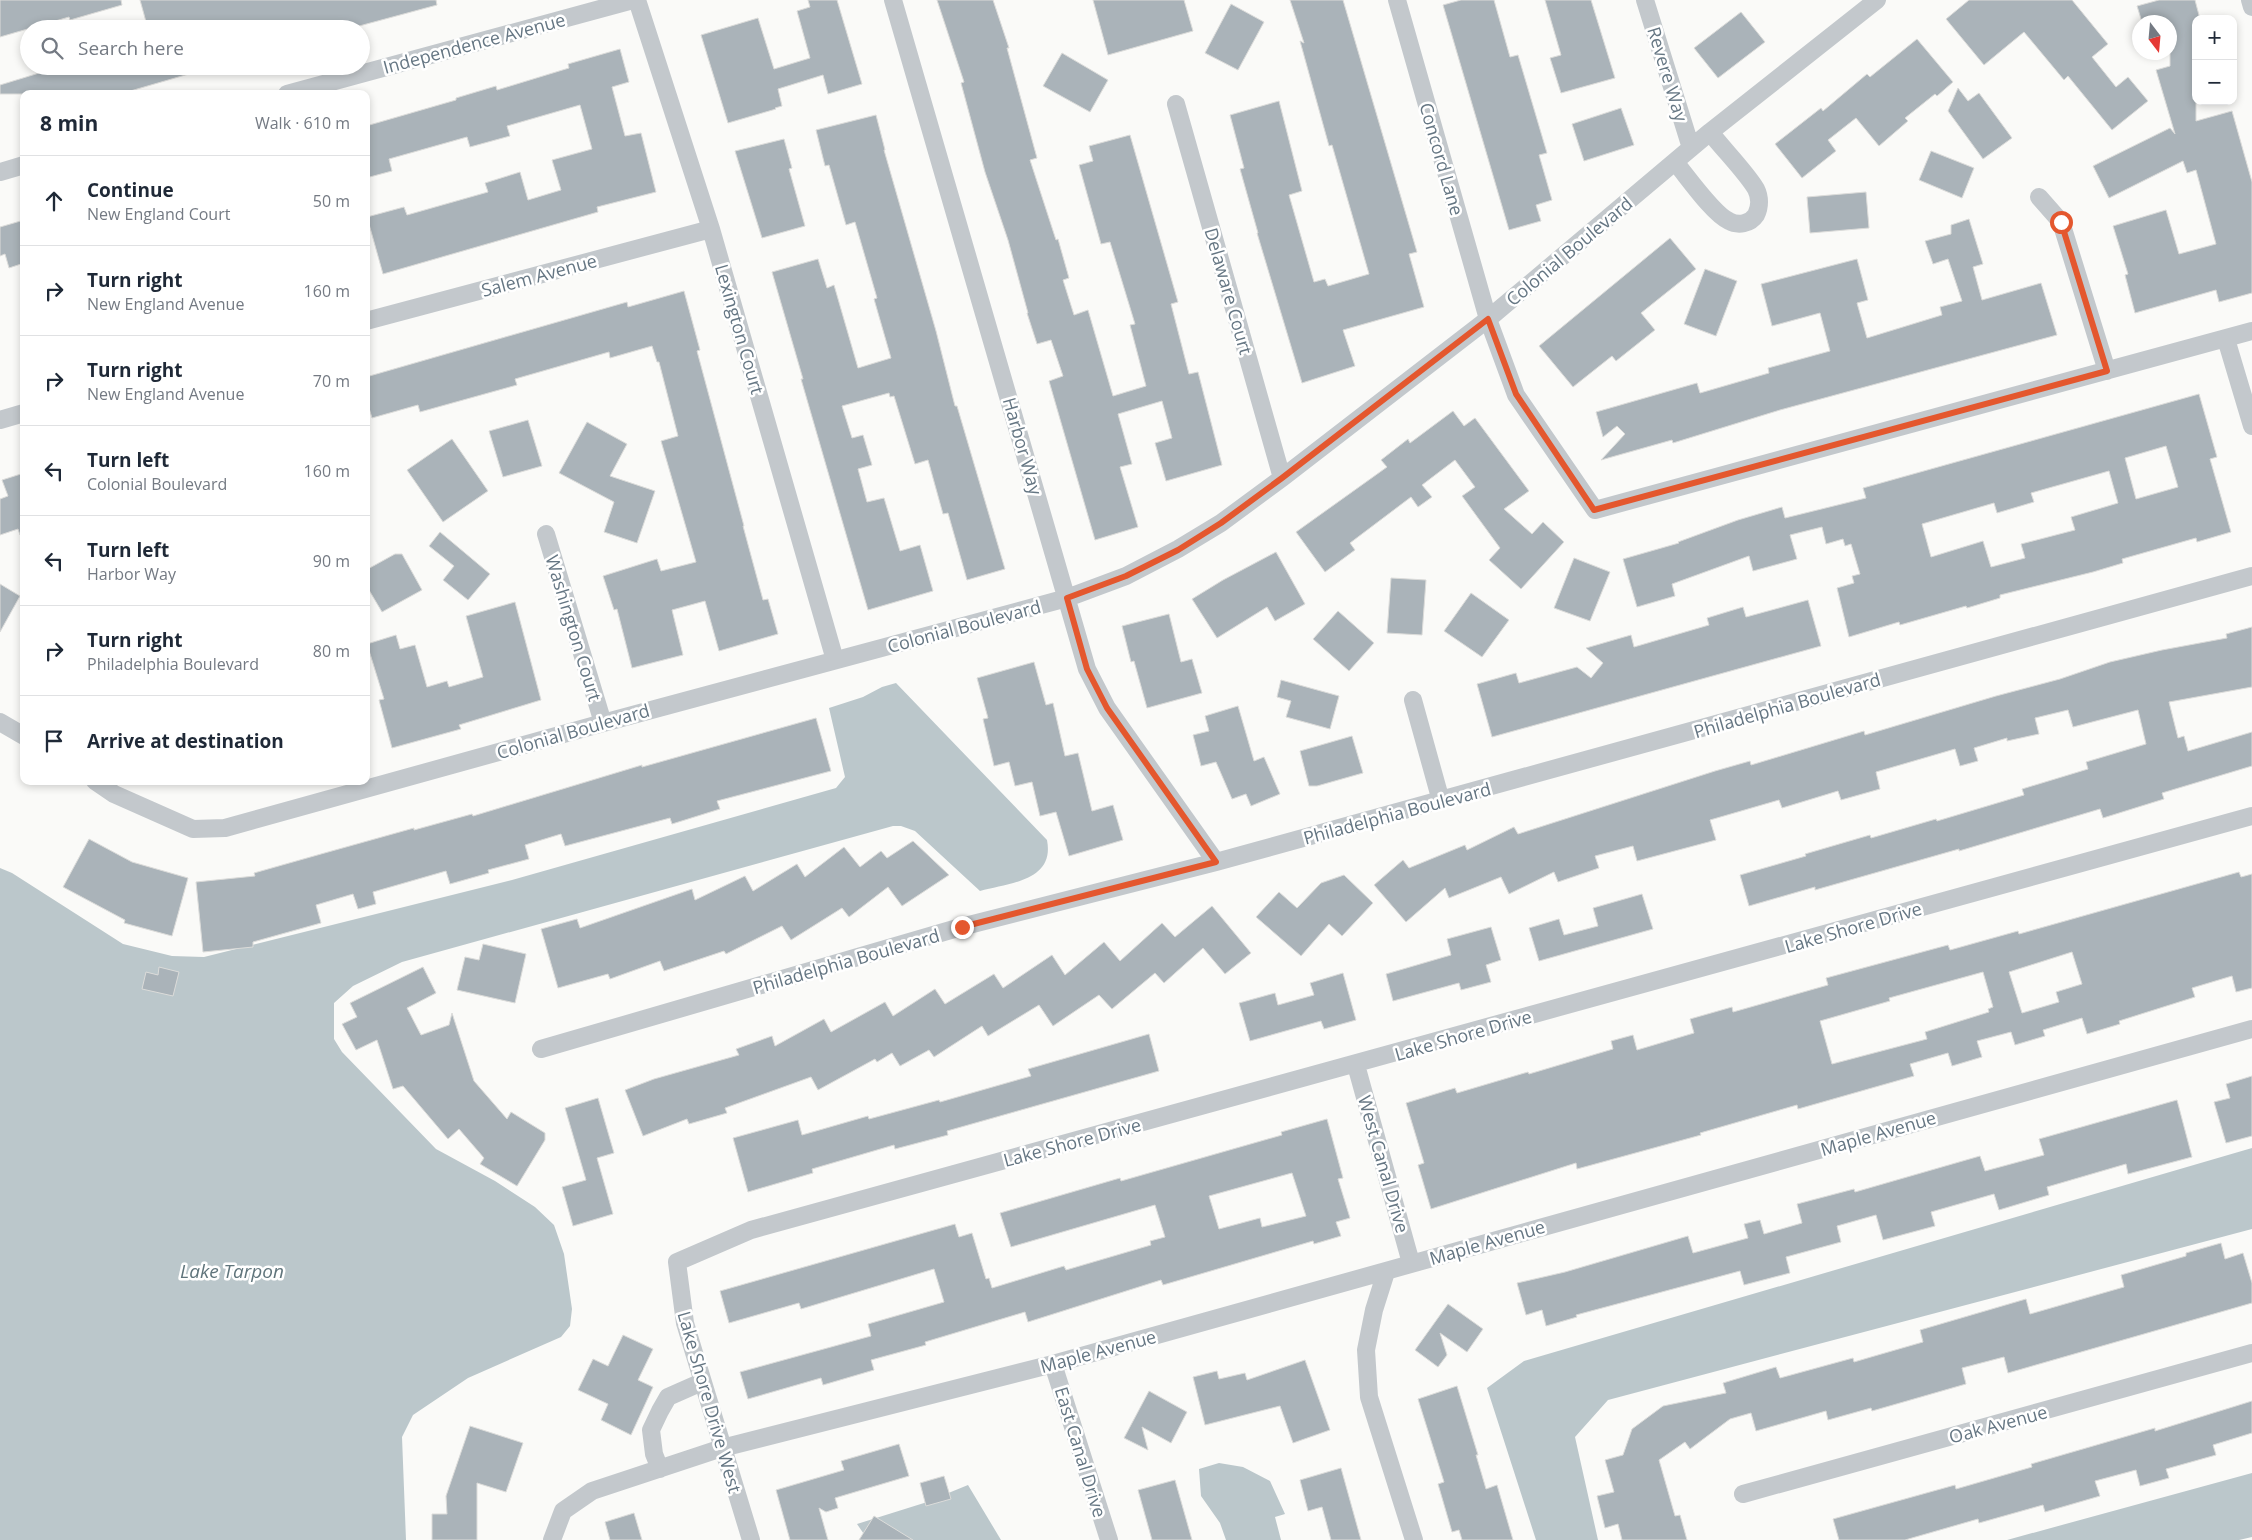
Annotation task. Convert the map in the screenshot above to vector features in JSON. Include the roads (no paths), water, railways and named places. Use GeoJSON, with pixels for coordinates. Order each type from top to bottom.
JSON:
{"type":"FeatureCollection","features":[{"type":"Feature","properties":{"kind":"street","name":"Independence Avenue"},"geometry":{"type":"LineString","coordinates":[[370,72],[632,0]]}},
{"type":"Feature","properties":{"kind":"street","name":"Lexington Court"},"geometry":{"type":"LineString","coordinates":[[637,0],[711,229],[835,660]]}},
{"type":"Feature","properties":{"kind":"street","name":"Harbor Way"},"geometry":{"type":"LineString","coordinates":[[893,0],[1087,669],[1107,708],[1216,862]]}},
{"type":"Feature","properties":{"kind":"street","name":"Concord Lane"},"geometry":{"type":"LineString","coordinates":[[1396,0],[1488,319],[1516,394],[1594,510],[2107,371]]}},
{"type":"Feature","properties":{"kind":"street","name":"Revere Way"},"geometry":{"type":"LineString","coordinates":[[1645,0],[1691,148]]}},
{"type":"Feature","properties":{"kind":"street","name":"Colonial Boulevard"},"geometry":{"type":"LineString","coordinates":[[370,784],[1067,598],[1126,576],[1178,550],[1221,523],[1282,478],[1488,319],[1710,132],[1878,0]]}},
{"type":"Feature","properties":{"kind":"street"},"geometry":{"type":"LineString","coordinates":[[2250,0],[2252,7]]}},
{"type":"Feature","properties":{"kind":"street","name":"Independence Avenue"},"geometry":{"type":"LineString","coordinates":[[303,90],[358,75]]}},
{"type":"Feature","properties":{"kind":"street","name":"Delaware Court"},"geometry":{"type":"LineString","coordinates":[[1176,104],[1282,478]]}},
{"type":"Feature","properties":{"kind":"street"},"geometry":{"type":"LineString","coordinates":[[1675,162],[1729,222],[1740,224],[1750,220],[1757,214],[1760,201],[1756,189],[1710,132]]}},
{"type":"Feature","properties":{"kind":"street"},"geometry":{"type":"LineString","coordinates":[[0,172],[20,166]]}},
{"type":"Feature","properties":{"kind":"street"},"geometry":{"type":"LineString","coordinates":[[2039,197],[2061,222],[2107,371],[2252,331]]}},
{"type":"Feature","properties":{"kind":"street","name":"Salem Avenue"},"geometry":{"type":"LineString","coordinates":[[370,320],[711,229]]}},
{"type":"Feature","properties":{"kind":"street"},"geometry":{"type":"LineString","coordinates":[[2226,339],[2252,426]]}},
{"type":"Feature","properties":{"kind":"street"},"geometry":{"type":"LineString","coordinates":[[0,420],[20,414]]}},
{"type":"Feature","properties":{"kind":"street","name":"Washington Court"},"geometry":{"type":"LineString","coordinates":[[546,534],[603,723]]}},
{"type":"Feature","properties":{"kind":"street","name":"Philadelphia Boulevard"},"geometry":{"type":"LineString","coordinates":[[541,1050],[962,927],[1216,862],[1441,801],[2252,576]]}},
{"type":"Feature","properties":{"kind":"street"},"geometry":{"type":"LineString","coordinates":[[1413,700],[1441,801]]}},
{"type":"Feature","properties":{"kind":"street"},"geometry":{"type":"LineString","coordinates":[[0,722],[20,732]]}},
{"type":"Feature","properties":{"kind":"street","name":"Colonial Boulevard"},"geometry":{"type":"LineString","coordinates":[[100,785],[114,794],[193,829],[225,828],[363,786]]}},
{"type":"Feature","properties":{"kind":"street","name":"Lake Shore Drive"},"geometry":{"type":"LineString","coordinates":[[677,1262],[751,1230],[1356,1065],[2252,816]]}},
{"type":"Feature","properties":{"kind":"street","name":"Maple Avenue"},"geometry":{"type":"LineString","coordinates":[[552,1540],[564,1511],[592,1491],[722,1448],[1053,1364],[2252,1029]]}},
{"type":"Feature","properties":{"kind":"street","name":"West Canal Drive"},"geometry":{"type":"LineString","coordinates":[[1356,1065],[1412,1263]]}},
{"type":"Feature","properties":{"kind":"street","name":"Lake Shore Drive West"},"geometry":{"type":"LineString","coordinates":[[677,1262],[685,1323],[751,1540]]}},
{"type":"Feature","properties":{"kind":"street"},"geometry":{"type":"LineString","coordinates":[[1386,1272],[1374,1310],[1366,1350],[1369,1397],[1414,1540]]}},
{"type":"Feature","properties":{"kind":"street","name":"Oak Avenue"},"geometry":{"type":"LineString","coordinates":[[1743,1494],[2252,1353]]}},
{"type":"Feature","properties":{"kind":"street","name":"East Canal Drive"},"geometry":{"type":"LineString","coordinates":[[1053,1364],[1108,1540]]}},
{"type":"Feature","properties":{"kind":"street"},"geometry":{"type":"LineString","coordinates":[[660,1468],[654,1454],[651,1430],[660,1411],[668,1397],[702,1382]]}},
{"type":"Feature","properties":{"kind":"water","name":"Lake Tarpon"},"geometry":{"type":"Polygon","coordinates":[[[896,683],[1047,840],[1048,854],[1044,864],[1037,872],[1016,882],[980,891],[915,831],[901,826],[893,826],[402,962],[353,986],[334,1003],[334,1039],[342,1052],[436,1149],[495,1181],[535,1207],[554,1225],[564,1254],[572,1309],[570,1326],[561,1337],[468,1378],[413,1415],[402,1437],[406,1540],[0,1540],[0,868],[12,873],[123,944],[172,956],[204,957],[512,880],[836,788],[845,777],[829,708],[863,697],[882,687],[896,683]]]}},
{"type":"Feature","properties":{"kind":"water"},"geometry":{"type":"Polygon","coordinates":[[[2252,1148],[2252,1229],[1608,1400],[1575,1437],[1598,1540],[1536,1540],[1487,1388],[1524,1361],[2252,1148]]]}},
{"type":"Feature","properties":{"kind":"water"},"geometry":{"type":"Polygon","coordinates":[[[1219,1463],[1243,1467],[1270,1481],[1285,1514],[1275,1517],[1281,1540],[1226,1540],[1220,1523],[1201,1496],[1199,1469],[1219,1463]]]}},
{"type":"Feature","properties":{"kind":"water"},"geometry":{"type":"Polygon","coordinates":[[[2252,1473],[2252,1537],[2239,1540],[2007,1540],[2252,1473]]]}},
{"type":"Feature","properties":{"kind":"water"},"geometry":{"type":"Polygon","coordinates":[[[968,1485],[1001,1540],[868,1540],[857,1524],[924,1503],[968,1485]]]}}]}
